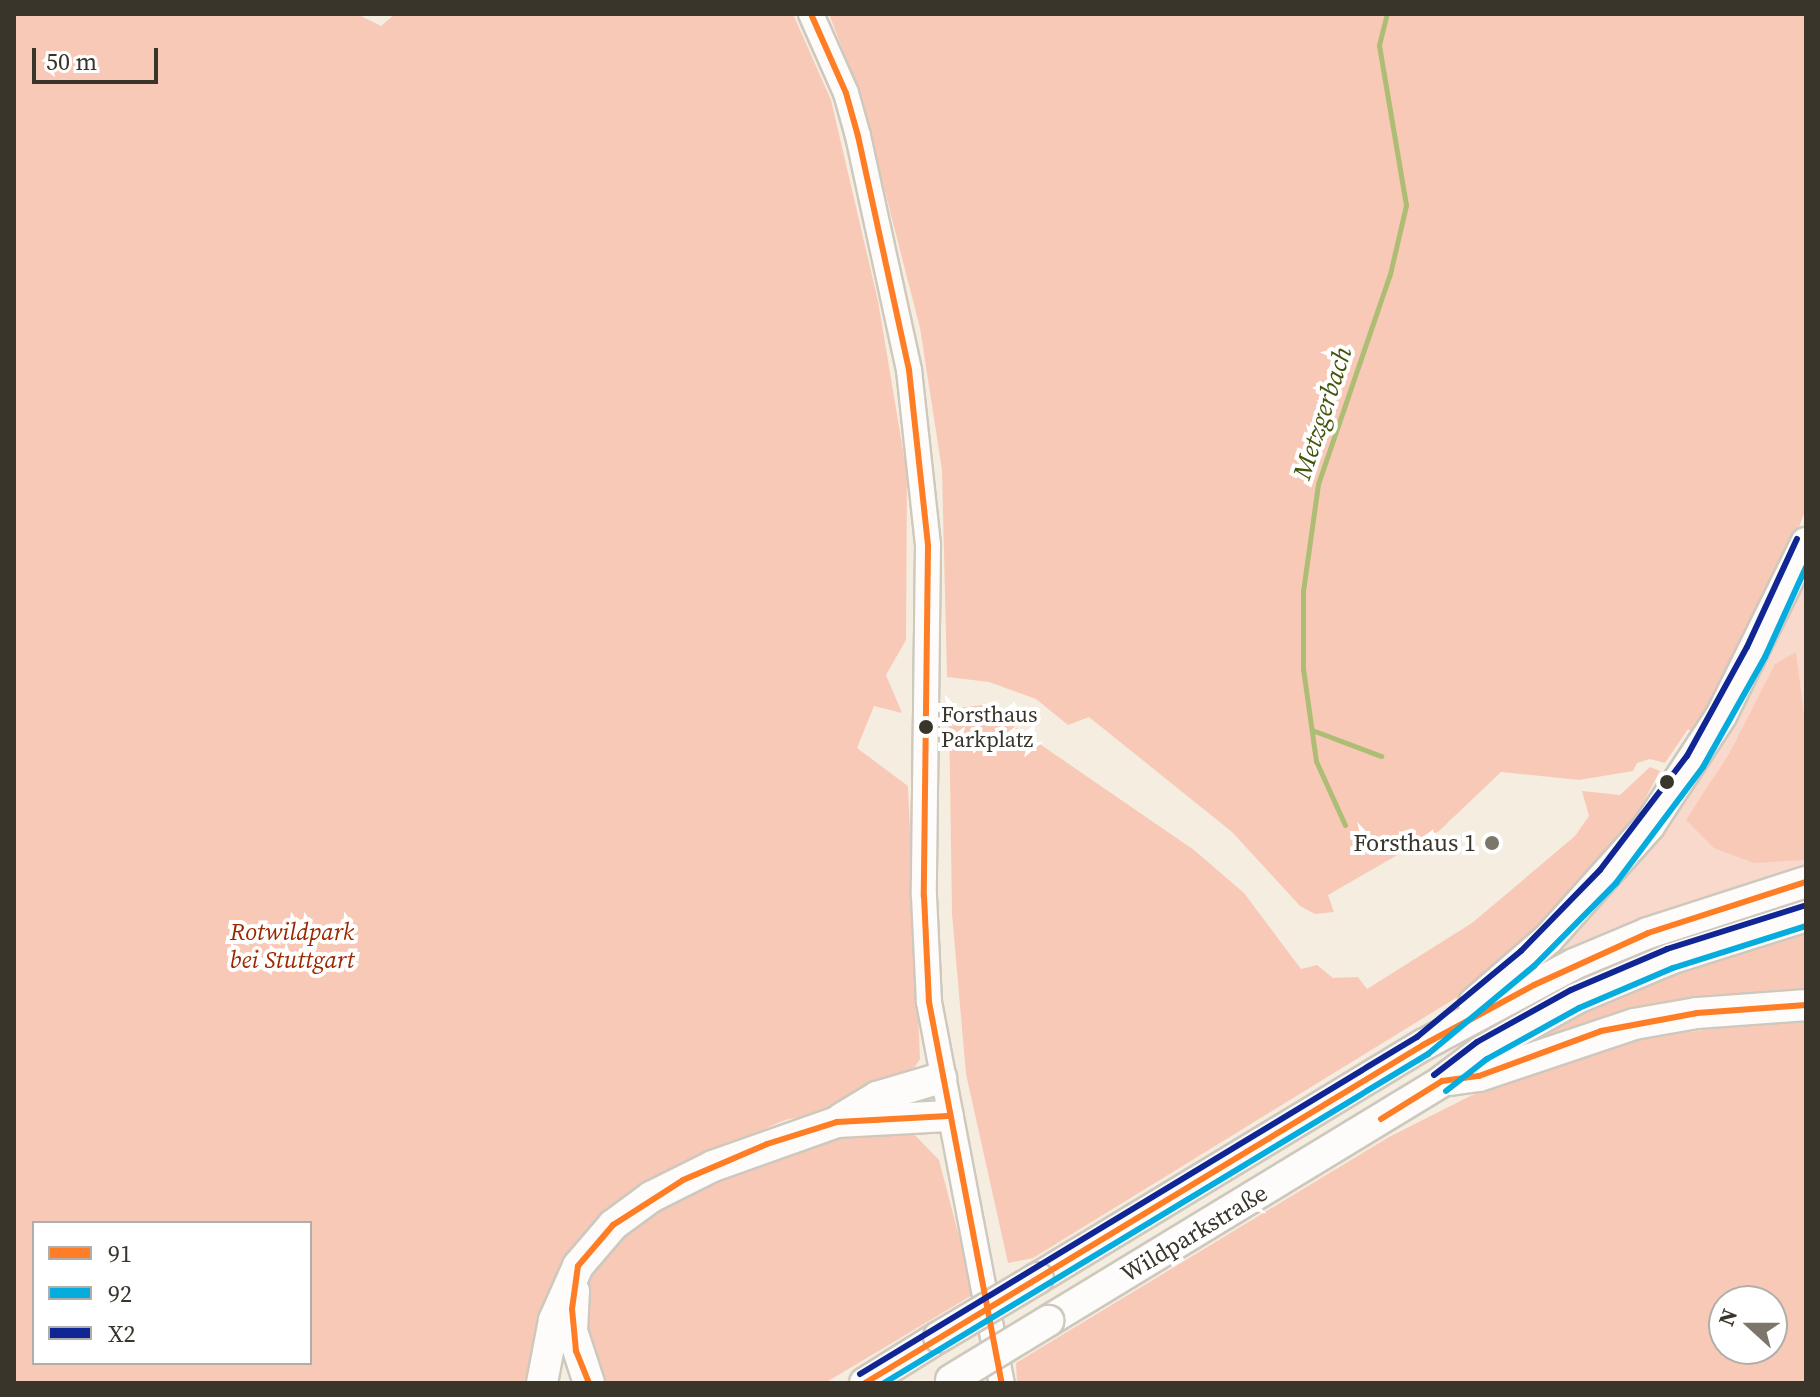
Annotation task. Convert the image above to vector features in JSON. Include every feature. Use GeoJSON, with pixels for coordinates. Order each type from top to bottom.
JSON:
{"type":"FeatureCollection","features":[{"type":"Feature","properties":{"kind":"highway"},"geometry":{"type":"LineString","coordinates":[[1423,1045],[1548,939],[1649,826],[1721,716],[1806,543]]}},
{"type":"Feature","properties":{"kind":"highway"},"geometry":{"type":"LineString","coordinates":[[1423,1045],[1610,947],[1806,882]]}},
{"type":"Feature","properties":{"kind":"highway","name":"Wildparkstraße"},"geometry":{"type":"LineString","coordinates":[[948,1381],[1442,1081],[1482,1051],[1575,999],[1670,959],[1806,916]]}},
{"type":"Feature","properties":{"kind":"highway"},"geometry":{"type":"LineString","coordinates":[[1442,1081],[1479,1076],[1634,1024],[1697,1013],[1806,1005]]}},
{"type":"Feature","properties":{"kind":"highway","name":"Wildparkstraße"},"geometry":{"type":"LineString","coordinates":[[865,1383],[1423,1045]]}},
{"type":"Feature","properties":{"kind":"highway"},"geometry":{"type":"LineString","coordinates":[[542,1383],[554,1320],[578,1266],[613,1225],[651,1197],[753,1150],[837,1122],[877,1097],[941,1078]]}},
{"type":"Feature","properties":{"kind":"highway"},"geometry":{"type":"LineString","coordinates":[[837,1122],[948,1116]]}},
{"type":"Feature","properties":{"kind":"highway"},"geometry":{"type":"LineString","coordinates":[[578,1266],[572,1331],[589,1383]]}},
{"type":"Feature","properties":{"kind":"street"},"geometry":{"type":"LineString","coordinates":[[811,14],[846,93],[858,136],[909,370],[921,456],[930,639],[925,949],[941,1078],[1002,1383]]}},
{"type":"Feature","properties":{"kind":"shaded area"},"geometry":{"type":"Polygon","coordinates":[[[1806,567],[1806,732],[1802,720],[1730,752],[1687,820],[1806,860],[1806,869],[1578,945],[1528,971],[1562,938],[1806,567]]]}},
{"type":"Feature","properties":{"kind":"green space","name":"Rotwildpark bei Stuttgart"},"geometry":{"type":"Polygon","coordinates":[[[14,14],[357,14],[381,26],[395,14],[793,14],[831,100],[878,301],[907,474],[906,640],[886,675],[902,713],[874,706],[857,748],[908,786],[920,1059],[911,1073],[825,1112],[785,1120],[687,1163],[576,1245],[545,1303],[529,1383],[14,1383],[14,14]]]}},
{"type":"Feature","properties":{"kind":"green space"},"geometry":{"type":"Polygon","coordinates":[[[829,14],[1806,14],[1806,509],[1763,619],[1693,732],[1688,729],[1665,763],[1650,759],[1637,763],[1633,771],[1579,780],[1501,772],[1439,831],[1328,895],[1334,912],[1315,914],[1300,906],[1232,832],[1089,717],[1068,725],[1036,699],[989,682],[947,677],[942,470],[920,328],[861,98],[829,14]]]}},
{"type":"Feature","properties":{"kind":"green space"},"geometry":{"type":"Polygon","coordinates":[[[1796,652],[1806,732],[1806,860],[1754,863],[1714,848],[1686,820],[1730,752],[1775,664],[1796,652]]]}},
{"type":"Feature","properties":{"kind":"green space"},"geometry":{"type":"Polygon","coordinates":[[[983,705],[1194,850],[1244,893],[1301,969],[1317,965],[1333,978],[1358,977],[1367,989],[1472,923],[1575,836],[1589,816],[1582,791],[1620,795],[1650,767],[1660,771],[1629,829],[1525,944],[1464,993],[1033,1258],[1008,1263],[966,1074],[952,914],[949,709],[983,705]]]}},
{"type":"Feature","properties":{"kind":"green space"},"geometry":{"type":"Polygon","coordinates":[[[1806,930],[1806,996],[1515,1051],[1509,1047],[1641,984],[1806,930]]]}},
{"type":"Feature","properties":{"kind":"green space"},"geometry":{"type":"Polygon","coordinates":[[[1781,1020],[1806,1021],[1806,1383],[1017,1383],[1016,1363],[1389,1137],[1490,1086],[1626,1040],[1781,1020]]]}},
{"type":"Feature","properties":{"kind":"green space"},"geometry":{"type":"Polygon","coordinates":[[[910,1130],[939,1160],[974,1294],[825,1383],[599,1383],[588,1362],[586,1277],[622,1232],[686,1191],[850,1131],[910,1130]]]}},
{"type":"Feature","properties":{"kind":"waterway","name":"Metzgerbach"},"geometry":{"type":"LineString","coordinates":[[1345,825],[1316,761],[1303,669],[1303,591],[1318,484],[1390,274],[1406,205],[1379,45],[1387,14]]}},
{"type":"Feature","properties":{"kind":"waterway"},"geometry":{"type":"LineString","coordinates":[[1312,730],[1381,756]]}},
{"type":"Feature","properties":{"kind":"transit line","name":"91"},"geometry":{"type":"LineString","coordinates":[[811,14],[846,93],[858,136],[909,370],[928,546],[924,896],[929,1002],[1002,1383]]}},
{"type":"Feature","properties":{"kind":"transit line","name":"X2"},"geometry":{"type":"LineString","coordinates":[[860,1374],[1417,1037],[1521,951],[1600,870],[1687,756],[1747,647],[1797,539]]}},
{"type":"Feature","properties":{"kind":"transit line","name":"92"},"geometry":{"type":"LineString","coordinates":[[884,1383],[1428,1054],[1534,966],[1616,883],[1703,767],[1765,657],[1806,567]]}},
{"type":"Feature","properties":{"kind":"transit line","name":"91"},"geometry":{"type":"LineString","coordinates":[[865,1383],[1423,1045],[1534,985],[1648,933],[1806,882]]}},
{"type":"Feature","properties":{"kind":"transit line","name":"X2"},"geometry":{"type":"LineString","coordinates":[[1434,1075],[1477,1042],[1571,990],[1667,949],[1803,906]]}},
{"type":"Feature","properties":{"kind":"transit line","name":"92"},"geometry":{"type":"LineString","coordinates":[[1446,1091],[1487,1059],[1579,1008],[1673,968],[1806,926]]}},
{"type":"Feature","properties":{"kind":"transit line","name":"91"},"geometry":{"type":"LineString","coordinates":[[1381,1119],[1442,1081],[1479,1076],[1601,1031],[1697,1013],[1806,1005]]}},
{"type":"Feature","properties":{"kind":"transit line","name":"91"},"geometry":{"type":"LineString","coordinates":[[589,1383],[576,1351],[572,1309],[578,1266],[613,1225],[683,1180],[767,1144],[837,1122],[948,1116]]}},
{"type":"Feature","properties":{"kind":"place","name":"Forsthaus Parkplatz"},"geometry":{"type":"Point","coordinates":[926,727]}},
{"type":"Feature","properties":{"kind":"place","name":"Forsthaus 1"},"geometry":{"type":"Point","coordinates":[1492,843]}}]}
